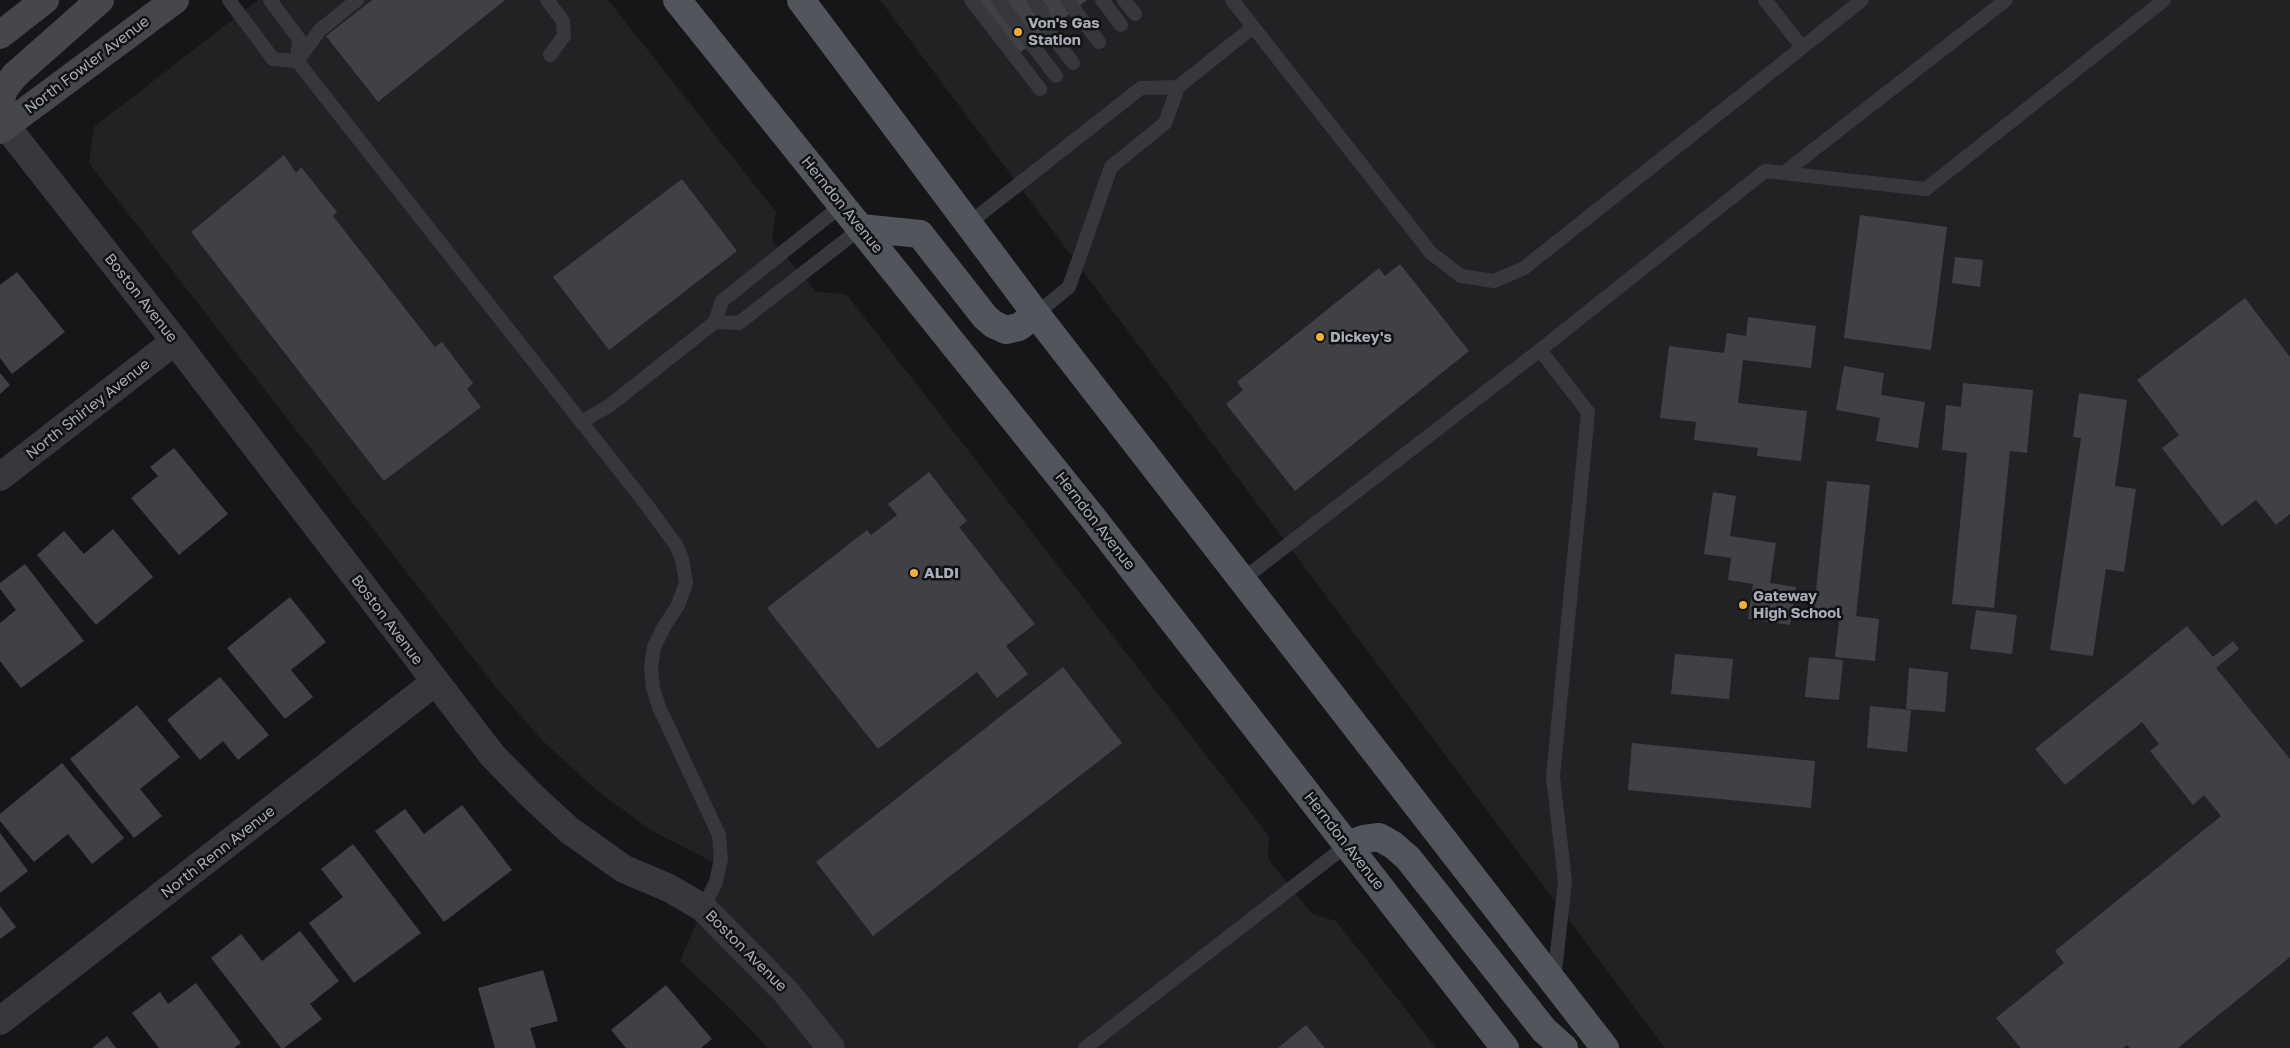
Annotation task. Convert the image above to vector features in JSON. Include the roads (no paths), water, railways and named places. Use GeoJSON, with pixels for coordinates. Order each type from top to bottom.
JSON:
{"type":"FeatureCollection","features":[{"type":"Feature","properties":{"kind":"main road"},"geometry":{"type":"LineString","coordinates":[[0,35],[45,0]]}},
{"type":"Feature","properties":{"kind":"main road"},"geometry":{"type":"LineString","coordinates":[[2,116],[4,90],[14,75],[100,0]]}},
{"type":"Feature","properties":{"kind":"main road","name":"North Fowler Avenue"},"geometry":{"type":"LineString","coordinates":[[2,116],[175,0]]}},
{"type":"Feature","properties":{"kind":"main road","name":"Herndon Avenue"},"geometry":{"type":"LineString","coordinates":[[677,0],[1099,526],[1505,1048]]}},
{"type":"Feature","properties":{"kind":"main road"},"geometry":{"type":"LineString","coordinates":[[801,0],[1036,314],[1605,1048]]}},
{"type":"Feature","properties":{"kind":"main road"},"geometry":{"type":"LineString","coordinates":[[861,228],[920,234],[985,317],[1006,330],[1019,327],[1036,314]]}},
{"type":"Feature","properties":{"kind":"main road"},"geometry":{"type":"LineString","coordinates":[[1347,845],[1364,839],[1379,838],[1393,845],[1408,858],[1544,1030],[1564,1048]]}},
{"type":"Feature","properties":{"kind":"street","name":"Boston Avenue"},"geometry":{"type":"LineString","coordinates":[[2,116],[492,755],[530,795],[569,830],[624,869],[669,888],[703,908],[786,992],[831,1048]]}},
{"type":"Feature","properties":{"kind":"street","name":"North Shirley Avenue"},"geometry":{"type":"LineString","coordinates":[[0,477],[175,341]]}},
{"type":"Feature","properties":{"kind":"street","name":"North Renn Avenue"},"geometry":{"type":"LineString","coordinates":[[0,1021],[435,682]]}},
{"type":"Feature","properties":{"kind":"lane"},"geometry":{"type":"LineString","coordinates":[[229,0],[273,59],[297,61]]}},
{"type":"Feature","properties":{"kind":"lane"},"geometry":{"type":"LineString","coordinates":[[270,0],[299,39],[297,61],[676,545],[682,560],[686,584],[678,605],[654,647],[651,667],[653,688],[659,707],[719,835],[721,860],[716,882],[703,908]]}},
{"type":"Feature","properties":{"kind":"lane"},"geometry":{"type":"LineString","coordinates":[[297,61],[320,30],[357,0]]}},
{"type":"Feature","properties":{"kind":"lane"},"geometry":{"type":"LineString","coordinates":[[547,0],[563,21],[564,36],[550,55]]}},
{"type":"Feature","properties":{"kind":"lane"},"geometry":{"type":"LineString","coordinates":[[971,0],[1040,89]]}},
{"type":"Feature","properties":{"kind":"lane"},"geometry":{"type":"LineString","coordinates":[[998,0],[1056,76]]}},
{"type":"Feature","properties":{"kind":"lane"},"geometry":{"type":"LineString","coordinates":[[1034,0],[1042,11],[1046,28],[1073,63]]}},
{"type":"Feature","properties":{"kind":"lane"},"geometry":{"type":"LineString","coordinates":[[1067,0],[1099,42]]}},
{"type":"Feature","properties":{"kind":"lane"},"geometry":{"type":"LineString","coordinates":[[1102,0],[1121,25]]}},
{"type":"Feature","properties":{"kind":"lane"},"geometry":{"type":"LineString","coordinates":[[1124,0],[1135,14]]}},
{"type":"Feature","properties":{"kind":"lane"},"geometry":{"type":"LineString","coordinates":[[1232,0],[1431,253],[1461,276],[1494,280],[1524,268],[1862,0]]}},
{"type":"Feature","properties":{"kind":"lane"},"geometry":{"type":"LineString","coordinates":[[1765,0],[1802,48]]}},
{"type":"Feature","properties":{"kind":"lane"},"geometry":{"type":"LineString","coordinates":[[1785,172],[2006,0]]}},
{"type":"Feature","properties":{"kind":"lane"},"geometry":{"type":"LineString","coordinates":[[1242,580],[1540,350],[1765,171],[1926,189],[2164,0]]}},
{"type":"Feature","properties":{"kind":"lane"},"geometry":{"type":"LineString","coordinates":[[1036,314],[1069,287],[1111,167],[1165,123],[1178,87],[1253,27]]}},
{"type":"Feature","properties":{"kind":"lane"},"geometry":{"type":"LineString","coordinates":[[968,224],[1141,88],[1178,87]]}},
{"type":"Feature","properties":{"kind":"lane"},"geometry":{"type":"LineString","coordinates":[[581,422],[609,406],[715,322],[722,301],[842,205]]}},
{"type":"Feature","properties":{"kind":"lane"},"geometry":{"type":"LineString","coordinates":[[715,322],[739,323],[861,228]]}},
{"type":"Feature","properties":{"kind":"lane"},"geometry":{"type":"LineString","coordinates":[[1540,350],[1588,412],[1553,777],[1564,881],[1554,982]]}},
{"type":"Feature","properties":{"kind":"lane"},"geometry":{"type":"LineString","coordinates":[[1085,1048],[1347,845]]}},
{"type":"Feature","properties":{"kind":"place","name":"Von's Gas Station"},"geometry":{"type":"Point","coordinates":[1018,32]}},
{"type":"Feature","properties":{"kind":"place","name":"Dickey's"},"geometry":{"type":"Point","coordinates":[1320,337]}},
{"type":"Feature","properties":{"kind":"place","name":"ALDI"},"geometry":{"type":"Point","coordinates":[914,573]}},
{"type":"Feature","properties":{"kind":"place","name":"Gateway High School"},"geometry":{"type":"Point","coordinates":[1743,605]}}]}
